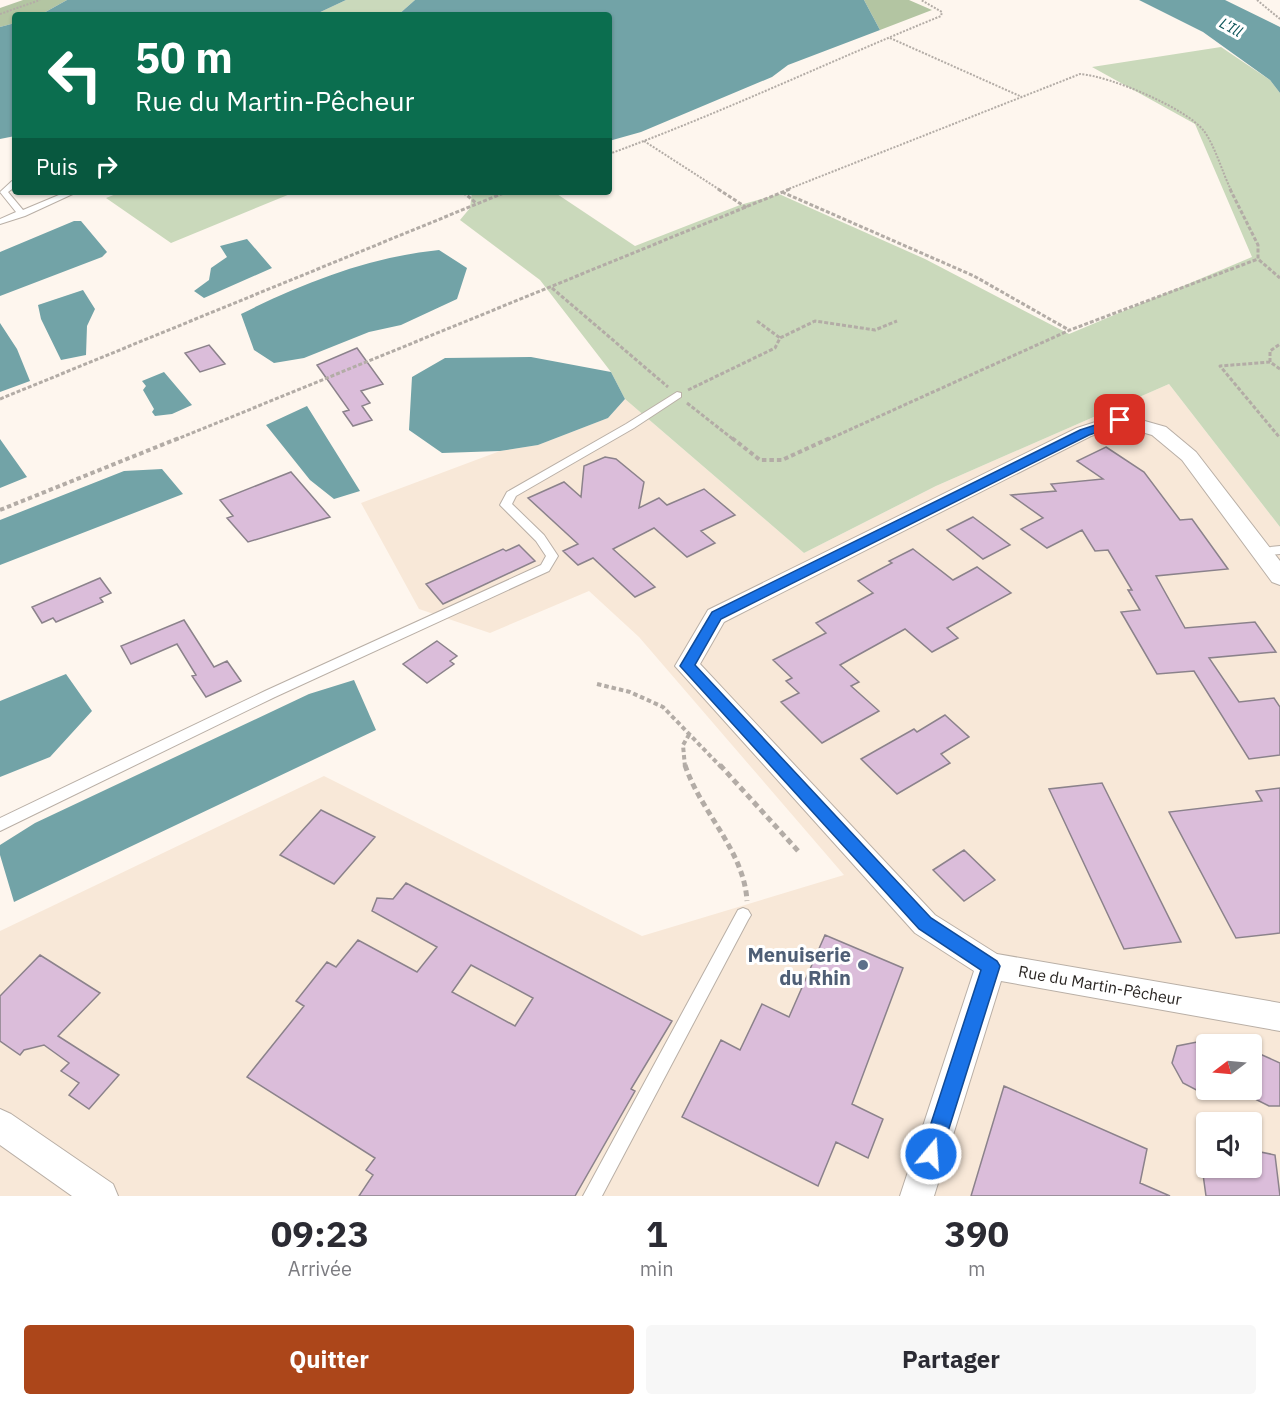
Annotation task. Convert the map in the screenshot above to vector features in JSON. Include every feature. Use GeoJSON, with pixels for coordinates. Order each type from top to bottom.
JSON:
{"type":"FeatureCollection","features":[{"type":"Feature","properties":{"kind":"street","name":"Rue du Martin-Pêcheur"},"geometry":{"type":"LineString","coordinates":[[1271,551],[1189,456],[1159,431],[1120,420],[1084,432],[716,616],[687,666],[925,924],[991,966],[1280,1017]]}},
{"type":"Feature","properties":{"kind":"street"},"geometry":{"type":"LineString","coordinates":[[1271,551],[1280,577]]}},
{"type":"Feature","properties":{"kind":"street"},"geometry":{"type":"LineString","coordinates":[[917,1196],[991,966]]}},
{"type":"Feature","properties":{"kind":"street"},"geometry":{"type":"LineString","coordinates":[[0,1125],[102,1196]]}},
{"type":"Feature","properties":{"kind":"lane"},"geometry":{"type":"LineString","coordinates":[[12,185],[4,192],[22,214]]}},
{"type":"Feature","properties":{"kind":"lane"},"geometry":{"type":"LineString","coordinates":[[0,222],[66,195]]}},
{"type":"Feature","properties":{"kind":"lane"},"geometry":{"type":"LineString","coordinates":[[0,825],[270,694],[545,568],[552,556],[540,538],[506,505],[511,494],[630,426],[677,395]]}},
{"type":"Feature","properties":{"kind":"lane"},"geometry":{"type":"LineString","coordinates":[[592,1196],[742,915]]}},
{"type":"Feature","properties":{"kind":"path"},"geometry":{"type":"LineString","coordinates":[[0,14],[40,0]]}},
{"type":"Feature","properties":{"kind":"path"},"geometry":{"type":"LineString","coordinates":[[612,153],[721,112],[833,60],[890,39],[940,16],[942,12],[938,8],[921,0]]}},
{"type":"Feature","properties":{"kind":"path"},"geometry":{"type":"LineString","coordinates":[[1257,0],[1280,19]]}},
{"type":"Feature","properties":{"kind":"path"},"geometry":{"type":"LineString","coordinates":[[890,39],[1022,98]]}},
{"type":"Feature","properties":{"kind":"path"},"geometry":{"type":"LineString","coordinates":[[0,510],[552,288],[782,192],[1087,73],[1133,88],[1197,123],[1206,134],[1258,245],[1258,259],[1280,278]]}},
{"type":"Feature","properties":{"kind":"path"},"geometry":{"type":"LineString","coordinates":[[644,141],[747,208]]}},
{"type":"Feature","properties":{"kind":"path"},"geometry":{"type":"LineString","coordinates":[[782,192],[974,276],[1070,330]]}},
{"type":"Feature","properties":{"kind":"path"},"geometry":{"type":"LineString","coordinates":[[467,195],[476,203]]}},
{"type":"Feature","properties":{"kind":"path"},"geometry":{"type":"LineString","coordinates":[[0,399],[498,195]]}},
{"type":"Feature","properties":{"kind":"path"},"geometry":{"type":"LineString","coordinates":[[552,288],[677,395],[760,460],[783,460],[1070,330],[1258,259]]}},
{"type":"Feature","properties":{"kind":"path"},"geometry":{"type":"LineString","coordinates":[[758,321],[780,338]]}},
{"type":"Feature","properties":{"kind":"path"},"geometry":{"type":"LineString","coordinates":[[677,395],[775,348],[780,338],[815,321],[848,328],[875,330],[897,321]]}},
{"type":"Feature","properties":{"kind":"path"},"geometry":{"type":"LineString","coordinates":[[1270,362],[1270,351],[1280,344]]}},
{"type":"Feature","properties":{"kind":"path"},"geometry":{"type":"LineString","coordinates":[[1280,369],[1270,362],[1220,366],[1280,438]]}},
{"type":"Feature","properties":{"kind":"path"},"geometry":{"type":"LineString","coordinates":[[597,684],[612,686],[645,697],[663,707],[690,733],[799,852]]}},
{"type":"Feature","properties":{"kind":"path"},"geometry":{"type":"LineString","coordinates":[[690,733],[684,738],[682,744],[691,785],[742,869],[748,899],[742,915]]}},
{"type":"Feature","properties":{"kind":"shaded area"},"geometry":{"type":"Polygon","coordinates":[[[1169,384],[1280,527],[1280,1196],[0,1196],[0,931],[324,776],[642,936],[844,875],[639,637],[589,591],[490,633],[419,609],[361,503],[500,451],[538,445],[608,418],[625,399],[804,553],[936,486],[1169,384]]]}},
{"type":"Feature","properties":{"kind":"green space"},"geometry":{"type":"Polygon","coordinates":[[[23,0],[67,0],[45,12],[12,12],[12,24],[0,27],[0,8],[23,0]]]}},
{"type":"Feature","properties":{"kind":"green space"},"geometry":{"type":"Polygon","coordinates":[[[346,0],[415,0],[401,12],[320,12],[346,0]]]}},
{"type":"Feature","properties":{"kind":"green space"},"geometry":{"type":"Polygon","coordinates":[[[864,0],[909,0],[932,10],[880,30],[864,0]]]}},
{"type":"Feature","properties":{"kind":"green space"},"geometry":{"type":"Polygon","coordinates":[[[1221,47],[1270,80],[1280,93],[1280,527],[1169,384],[936,486],[804,553],[625,399],[611,372],[540,280],[460,220],[470,208],[472,195],[558,195],[635,246],[740,205],[779,194],[925,259],[1069,334],[1252,257],[1195,124],[1092,67],[1221,47]]]}},
{"type":"Feature","properties":{"kind":"green space"},"geometry":{"type":"Polygon","coordinates":[[[114,195],[288,195],[171,243],[106,198],[114,195]]]}},
{"type":"Feature","properties":{"kind":"water"},"geometry":{"type":"Polygon","coordinates":[[[67,0],[346,0],[320,12],[45,12],[67,0]]]}},
{"type":"Feature","properties":{"kind":"water"},"geometry":{"type":"Polygon","coordinates":[[[415,0],[864,0],[880,30],[788,65],[772,77],[641,132],[612,140],[612,12],[401,12],[415,0]]]}},
{"type":"Feature","properties":{"kind":"water","name":"L'Ill"},"geometry":{"type":"Polygon","coordinates":[[[1139,0],[1225,0],[1280,27],[1280,93],[1270,80],[1203,32],[1139,0]]]}},
{"type":"Feature","properties":{"kind":"water"},"geometry":{"type":"Polygon","coordinates":[[[12,24],[12,137],[0,139],[0,27],[12,24]]]}},
{"type":"Feature","properties":{"kind":"water"},"geometry":{"type":"Polygon","coordinates":[[[74,221],[81,221],[107,252],[102,257],[0,296],[0,252],[74,221]]]}},
{"type":"Feature","properties":{"kind":"water"},"geometry":{"type":"Polygon","coordinates":[[[247,239],[272,268],[204,298],[194,291],[209,280],[211,268],[227,257],[220,246],[247,239]]]}},
{"type":"Feature","properties":{"kind":"water"},"geometry":{"type":"Polygon","coordinates":[[[439,250],[467,268],[457,299],[401,325],[369,332],[304,358],[274,363],[254,350],[241,314],[337,273],[413,253],[439,250]]]}},
{"type":"Feature","properties":{"kind":"water"},"geometry":{"type":"Polygon","coordinates":[[[83,290],[95,309],[87,326],[86,355],[61,360],[41,319],[38,305],[83,290]]]}},
{"type":"Feature","properties":{"kind":"water"},"geometry":{"type":"Polygon","coordinates":[[[0,323],[17,349],[30,381],[0,392],[0,323]]]}},
{"type":"Feature","properties":{"kind":"water"},"geometry":{"type":"Polygon","coordinates":[[[531,357],[611,372],[625,399],[608,418],[538,445],[500,451],[442,453],[409,430],[412,377],[445,358],[531,357]]]}},
{"type":"Feature","properties":{"kind":"water"},"geometry":{"type":"Polygon","coordinates":[[[164,372],[192,405],[172,414],[155,416],[152,412],[154,409],[143,390],[146,386],[142,381],[164,372]]]}},
{"type":"Feature","properties":{"kind":"water"},"geometry":{"type":"Polygon","coordinates":[[[307,406],[360,491],[334,499],[310,480],[266,425],[307,406]]]}},
{"type":"Feature","properties":{"kind":"water"},"geometry":{"type":"Polygon","coordinates":[[[0,439],[27,477],[0,488],[0,439]]]}},
{"type":"Feature","properties":{"kind":"water"},"geometry":{"type":"Polygon","coordinates":[[[162,469],[183,494],[0,565],[0,520],[124,471],[162,469]]]}},
{"type":"Feature","properties":{"kind":"water"},"geometry":{"type":"Polygon","coordinates":[[[66,674],[92,711],[50,757],[0,777],[0,701],[66,674]]]}},
{"type":"Feature","properties":{"kind":"water"},"geometry":{"type":"Polygon","coordinates":[[[354,680],[376,730],[14,902],[0,855],[0,845],[35,823],[309,694],[354,680]]]}},
{"type":"Feature","properties":{"kind":"building"},"geometry":{"type":"Polygon","coordinates":[[[209,345],[225,364],[200,372],[185,353],[209,345]]]}},
{"type":"Feature","properties":{"kind":"building"},"geometry":{"type":"Polygon","coordinates":[[[357,348],[383,384],[361,391],[370,403],[362,406],[372,420],[353,426],[343,412],[349,410],[317,365],[357,348]]]}},
{"type":"Feature","properties":{"kind":"building"},"geometry":{"type":"Polygon","coordinates":[[[1106,447],[1144,472],[1180,520],[1192,519],[1228,569],[1156,576],[1185,628],[1255,622],[1276,652],[1209,658],[1239,702],[1274,698],[1280,707],[1280,755],[1249,759],[1194,671],[1157,674],[1121,612],[1140,610],[1128,590],[1132,590],[1108,550],[1095,551],[1082,530],[1047,548],[1021,529],[1043,518],[1011,495],[1056,491],[1051,484],[1103,479],[1077,461],[1106,447]]]}},
{"type":"Feature","properties":{"kind":"building"},"geometry":{"type":"Polygon","coordinates":[[[605,457],[616,459],[644,482],[639,508],[659,498],[667,505],[704,489],[735,515],[701,531],[715,543],[687,557],[654,528],[613,549],[655,587],[635,597],[593,558],[578,565],[563,551],[578,544],[528,498],[564,482],[581,497],[584,466],[605,457]]]}},
{"type":"Feature","properties":{"kind":"building"},"geometry":{"type":"Polygon","coordinates":[[[291,472],[330,517],[248,542],[227,518],[233,516],[220,500],[291,472]]]}},
{"type":"Feature","properties":{"kind":"building"},"geometry":{"type":"Polygon","coordinates":[[[973,517],[1010,545],[983,559],[947,530],[973,517]]]}},
{"type":"Feature","properties":{"kind":"building"},"geometry":{"type":"Polygon","coordinates":[[[519,545],[535,561],[443,604],[426,584],[503,549],[506,551],[519,545]]]}},
{"type":"Feature","properties":{"kind":"building"},"geometry":{"type":"Polygon","coordinates":[[[913,549],[953,580],[977,567],[1011,593],[947,628],[958,638],[932,652],[905,629],[840,665],[859,682],[851,686],[879,711],[822,743],[781,702],[799,693],[786,681],[792,678],[773,660],[826,633],[816,623],[873,593],[858,581],[913,549]]]}},
{"type":"Feature","properties":{"kind":"building"},"geometry":{"type":"Polygon","coordinates":[[[100,578],[111,593],[100,598],[103,602],[56,622],[53,618],[42,623],[32,607],[100,578]]]}},
{"type":"Feature","properties":{"kind":"building"},"geometry":{"type":"Polygon","coordinates":[[[184,620],[214,667],[227,661],[241,681],[206,697],[192,676],[196,675],[177,644],[131,664],[121,646],[184,620]]]}},
{"type":"Feature","properties":{"kind":"building"},"geometry":{"type":"Polygon","coordinates":[[[437,641],[457,656],[450,661],[454,664],[427,683],[403,664],[437,641]]]}},
{"type":"Feature","properties":{"kind":"building"},"geometry":{"type":"Polygon","coordinates":[[[945,715],[969,737],[941,754],[950,763],[897,794],[861,759],[914,729],[917,732],[945,715]]]}},
{"type":"Feature","properties":{"kind":"building"},"geometry":{"type":"Polygon","coordinates":[[[1102,783],[1181,942],[1124,949],[1049,789],[1102,783]]]}},
{"type":"Feature","properties":{"kind":"building"},"geometry":{"type":"Polygon","coordinates":[[[1280,788],[1280,933],[1236,938],[1169,812],[1262,801],[1256,791],[1280,788]]]}},
{"type":"Feature","properties":{"kind":"building"},"geometry":{"type":"Polygon","coordinates":[[[321,810],[375,837],[334,884],[280,855],[321,810]]]}},
{"type":"Feature","properties":{"kind":"building"},"geometry":{"type":"Polygon","coordinates":[[[964,850],[995,880],[964,901],[933,870],[964,850]]]}},
{"type":"Feature","properties":{"kind":"building"},"geometry":{"type":"Polygon","coordinates":[[[406,883],[672,1021],[631,1089],[635,1091],[575,1196],[359,1196],[373,1175],[366,1170],[375,1158],[247,1077],[304,1006],[296,1001],[327,962],[336,967],[358,940],[417,972],[437,947],[372,911],[377,898],[393,899],[406,883]],[[471,965],[452,992],[515,1026],[533,998],[471,965]]]}},
{"type":"Feature","properties":{"kind":"building"},"geometry":{"type":"Polygon","coordinates":[[[825,935],[903,968],[852,1104],[883,1119],[868,1158],[836,1142],[818,1186],[682,1117],[721,1040],[740,1050],[762,1004],[789,1017],[825,935]]]}},
{"type":"Feature","properties":{"kind":"building"},"geometry":{"type":"Polygon","coordinates":[[[40,955],[100,993],[58,1036],[119,1075],[89,1109],[69,1095],[79,1083],[61,1071],[69,1063],[44,1045],[24,1050],[20,1055],[0,1041],[0,996],[40,955]]]}},
{"type":"Feature","properties":{"kind":"building"},"geometry":{"type":"Polygon","coordinates":[[[1196,1042],[1196,1090],[1183,1083],[1172,1063],[1177,1046],[1196,1042]]]}},
{"type":"Feature","properties":{"kind":"building"},"geometry":{"type":"Polygon","coordinates":[[[1262,1055],[1280,1063],[1280,1106],[1269,1106],[1257,1100],[1262,1100],[1262,1055]]]}},
{"type":"Feature","properties":{"kind":"building"},"geometry":{"type":"Polygon","coordinates":[[[1004,1086],[1147,1149],[1140,1183],[1170,1196],[971,1196],[1004,1086]]]}},
{"type":"Feature","properties":{"kind":"building"},"geometry":{"type":"Polygon","coordinates":[[[1262,1152],[1275,1155],[1280,1196],[1206,1196],[1204,1178],[1262,1178],[1262,1152]]]}},
{"type":"Feature","properties":{"kind":"place","name":"Menuiserie du Rhin"},"geometry":{"type":"Point","coordinates":[863,965]}},
{"type":"Feature","properties":{"kind":"route"},"geometry":{"type":"LineString","coordinates":[[931,1154],[991,966],[925,924],[687,666],[716,616],[1084,432],[1120,420]]}}]}
